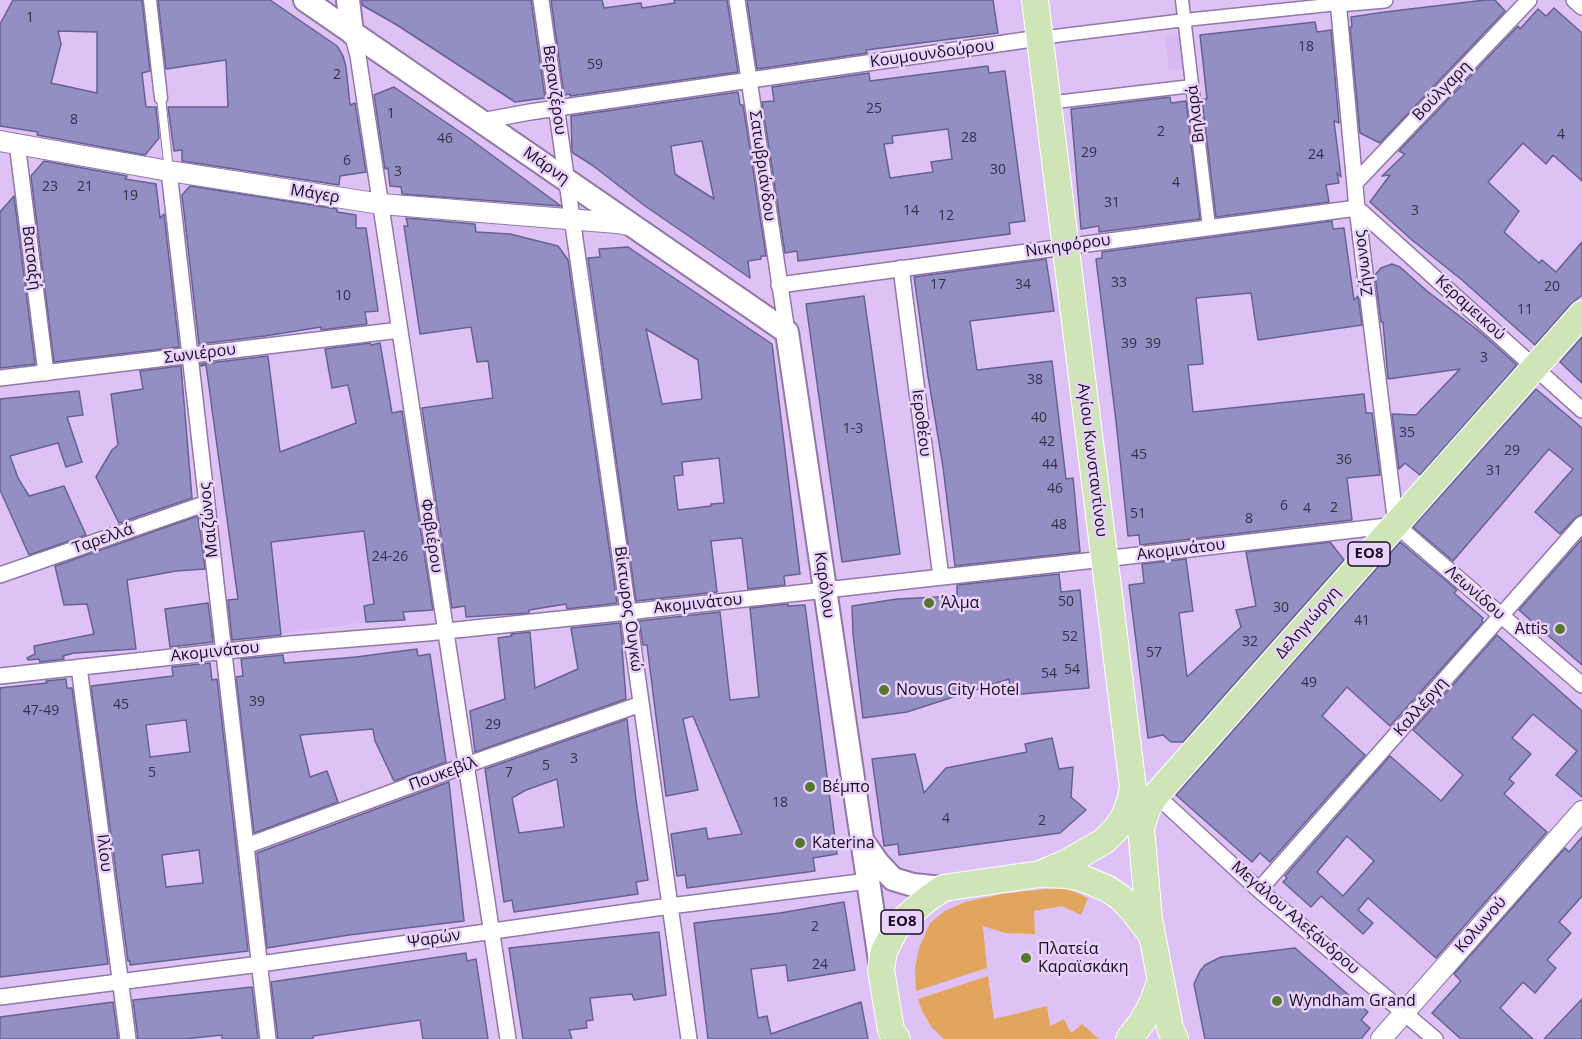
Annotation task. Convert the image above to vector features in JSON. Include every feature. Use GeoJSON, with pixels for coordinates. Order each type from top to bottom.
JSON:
{"type":"FeatureCollection","features":[{"type":"Feature","properties":{"kind":"main road","name":"Μάρνη"},"geometry":{"type":"LineString","coordinates":[[305,0],[787,332]]}},
{"type":"Feature","properties":{"kind":"main road"},"geometry":{"type":"LineString","coordinates":[[348,0],[352,33]]}},
{"type":"Feature","properties":{"kind":"main road","name":"Αγίου Κωνσταντίνου"},"geometry":{"type":"LineString","coordinates":[[1035,0],[1133,788],[1125,815],[1104,841],[1066,864],[1040,874]]}},
{"type":"Feature","properties":{"kind":"main road","name":"Δεληγιώργη"},"geometry":{"type":"LineString","coordinates":[[1152,937],[1141,828],[1147,809],[1156,795],[1582,314]]}},
{"type":"Feature","properties":{"kind":"main road","name":"Καρόλου"},"geometry":{"type":"LineString","coordinates":[[787,332],[881,970]]}},
{"type":"Feature","properties":{"kind":"main road","name":"Καρόλου"},"geometry":{"type":"LineString","coordinates":[[862,839],[878,863],[893,879],[913,885],[943,888]]}},
{"type":"Feature","properties":{"kind":"main road","name":"ΕΟ8"},"geometry":{"type":"LineString","coordinates":[[893,1036],[881,970],[884,951],[895,930],[912,911],[943,888],[1040,874],[1082,878],[1108,889],[1130,907],[1152,937],[1170,1028],[1175,1039]]}},
{"type":"Feature","properties":{"kind":"main road"},"geometry":{"type":"LineString","coordinates":[[1129,1039],[1152,1004],[1160,982]]}},
{"type":"Feature","properties":{"kind":"street","name":"Μαιζώνος"},"geometry":{"type":"LineString","coordinates":[[150,0],[161,98]]}},
{"type":"Feature","properties":{"kind":"street","name":"Βερανζέρου"},"geometry":{"type":"LineString","coordinates":[[541,0],[566,180]]}},
{"type":"Feature","properties":{"kind":"street","name":"Σατωβριάνδου"},"geometry":{"type":"LineString","coordinates":[[737,0],[787,332]]}},
{"type":"Feature","properties":{"kind":"street","name":"Βηλαρά"},"geometry":{"type":"LineString","coordinates":[[1182,0],[1209,227]]}},
{"type":"Feature","properties":{"kind":"street","name":"Κουμουνδούρου"},"geometry":{"type":"LineString","coordinates":[[481,121],[556,108],[1039,38],[1338,2],[1385,0]]}},
{"type":"Feature","properties":{"kind":"street","name":"Βούλγαρη"},"geometry":{"type":"LineString","coordinates":[[1355,183],[1529,0]]}},
{"type":"Feature","properties":{"kind":"street"},"geometry":{"type":"LineString","coordinates":[[1574,0],[1582,7]]}},
{"type":"Feature","properties":{"kind":"street","name":"Ζήνωνος"},"geometry":{"type":"LineString","coordinates":[[1338,2],[1357,208],[1396,525]]}},
{"type":"Feature","properties":{"kind":"street","name":"Φαβιέρου"},"geometry":{"type":"LineString","coordinates":[[352,33],[358,57],[381,204],[508,1039]]}},
{"type":"Feature","properties":{"kind":"street"},"geometry":{"type":"LineString","coordinates":[[1047,103],[1192,86]]}},
{"type":"Feature","properties":{"kind":"street","name":"Μάγερ"},"geometry":{"type":"LineString","coordinates":[[8,142],[169,171],[381,204],[633,226]]}},
{"type":"Feature","properties":{"kind":"street","name":"Βατσαξή"},"geometry":{"type":"LineString","coordinates":[[8,142],[46,373]]}},
{"type":"Feature","properties":{"kind":"street","name":"Μαιζώνος"},"geometry":{"type":"LineString","coordinates":[[169,171],[268,1039]]}},
{"type":"Feature","properties":{"kind":"street","name":"Βίκτωρος Ουγκώ"},"geometry":{"type":"LineString","coordinates":[[566,180],[689,1039]]}},
{"type":"Feature","properties":{"kind":"street","name":"Νικηφόρου"},"geometry":{"type":"LineString","coordinates":[[779,285],[1357,208]]}},
{"type":"Feature","properties":{"kind":"street","name":"Κεραμεικού"},"geometry":{"type":"LineString","coordinates":[[1357,208],[1582,410]]}},
{"type":"Feature","properties":{"kind":"street","name":"Ιεροθέου"},"geometry":{"type":"LineString","coordinates":[[900,268],[941,577]]}},
{"type":"Feature","properties":{"kind":"street","name":"Σωνιέρου"},"geometry":{"type":"LineString","coordinates":[[0,378],[400,330]]}},
{"type":"Feature","properties":{"kind":"street","name":"Ταρελλά"},"geometry":{"type":"LineString","coordinates":[[0,575],[207,503]]}},
{"type":"Feature","properties":{"kind":"street","name":"Καλλέργη"},"geometry":{"type":"LineString","coordinates":[[1259,890],[1582,524]]}},
{"type":"Feature","properties":{"kind":"street","name":"Ακομινάτου"},"geometry":{"type":"LineString","coordinates":[[0,676],[290,644],[628,612],[1396,525]]}},
{"type":"Feature","properties":{"kind":"street","name":"Λεωνίδου"},"geometry":{"type":"LineString","coordinates":[[1396,525],[1582,686]]}},
{"type":"Feature","properties":{"kind":"street","name":"Ιλίου"},"geometry":{"type":"LineString","coordinates":[[79,667],[128,1039]]}},
{"type":"Feature","properties":{"kind":"street","name":"Πουκεβίλ"},"geometry":{"type":"LineString","coordinates":[[246,846],[641,704]]}},
{"type":"Feature","properties":{"kind":"street","name":"Μεγάλου Αλεξάνδρου"},"geometry":{"type":"LineString","coordinates":[[1156,795],[1259,890],[1435,1039]]}},
{"type":"Feature","properties":{"kind":"street","name":"Κολωνού"},"geometry":{"type":"LineString","coordinates":[[1381,1039],[1582,811]]}},
{"type":"Feature","properties":{"kind":"street","name":"Ψαρών"},"geometry":{"type":"LineString","coordinates":[[0,998],[260,964],[491,930],[868,881]]}},
{"type":"Feature","properties":{"kind":"lane","name":"Μαιζώνος"},"geometry":{"type":"LineString","coordinates":[[161,98],[169,171]]}},
{"type":"Feature","properties":{"kind":"shaded area"},"geometry":{"type":"Polygon","coordinates":[[[1187,34],[1190,68],[1169,70],[1165,36],[1187,34]]]}},
{"type":"Feature","properties":{"kind":"shaded area"},"geometry":{"type":"Polygon","coordinates":[[[357,482],[374,604],[364,606],[366,622],[281,634],[226,510],[357,482]]]}},
{"type":"Feature","properties":{"kind":"shaded area"},"geometry":{"type":"Polygon","coordinates":[[[1065,888],[1088,898],[1081,915],[1062,906],[1034,911],[1035,934],[1005,933],[983,926],[987,968],[916,991],[915,968],[919,948],[930,923],[945,911],[965,902],[1002,894],[1065,888]]]}},
{"type":"Feature","properties":{"kind":"shaded area"},"geometry":{"type":"Polygon","coordinates":[[[988,976],[994,1019],[1047,1006],[1050,1026],[1064,1019],[1071,1033],[1082,1024],[1099,1039],[944,1039],[932,1028],[918,999],[988,976]]]}},
{"type":"Feature","properties":{"kind":"building"},"geometry":{"type":"Polygon","coordinates":[[[13,0],[142,0],[150,71],[142,73],[146,107],[156,107],[159,138],[145,155],[0,126],[0,24],[13,0]],[[58,31],[61,44],[51,83],[97,93],[97,32],[58,31]]]}},
{"type":"Feature","properties":{"kind":"building"},"geometry":{"type":"Polygon","coordinates":[[[158,0],[270,0],[337,46],[346,67],[350,105],[355,103],[366,172],[340,176],[339,185],[182,161],[182,150],[174,151],[168,107],[228,107],[226,60],[166,69],[158,0]]]}},
{"type":"Feature","properties":{"kind":"building"},"geometry":{"type":"Polygon","coordinates":[[[362,0],[531,0],[545,98],[515,102],[397,25],[362,5],[362,0]]]}},
{"type":"Feature","properties":{"kind":"building"},"geometry":{"type":"Polygon","coordinates":[[[551,0],[602,0],[604,8],[641,3],[642,8],[675,3],[674,0],[727,0],[738,72],[564,95],[551,0]]]}},
{"type":"Feature","properties":{"kind":"building"},"geometry":{"type":"Polygon","coordinates":[[[747,0],[993,0],[998,33],[866,50],[867,53],[757,69],[747,0]]]}},
{"type":"Feature","properties":{"kind":"building"},"geometry":{"type":"Polygon","coordinates":[[[1495,0],[1505,11],[1380,143],[1360,133],[1351,17],[1495,0]]]}},
{"type":"Feature","properties":{"kind":"building"},"geometry":{"type":"Polygon","coordinates":[[[1554,8],[1582,33],[1582,181],[1553,155],[1546,164],[1523,143],[1488,182],[1519,211],[1504,232],[1539,263],[1542,260],[1556,272],[1582,242],[1582,295],[1571,304],[1535,345],[1370,202],[1390,175],[1382,176],[1405,154],[1399,151],[1518,26],[1520,29],[1538,9],[1546,16],[1554,8]]]}},
{"type":"Feature","properties":{"kind":"building"},"geometry":{"type":"Polygon","coordinates":[[[1315,22],[1317,32],[1331,30],[1339,123],[1334,121],[1341,177],[1337,173],[1339,183],[1326,185],[1329,202],[1216,217],[1202,99],[1207,99],[1200,35],[1315,22]]]}},
{"type":"Feature","properties":{"kind":"building"},"geometry":{"type":"Polygon","coordinates":[[[988,66],[989,73],[1005,71],[1025,221],[1009,223],[1010,234],[798,261],[797,251],[785,253],[762,102],[774,101],[772,87],[869,73],[870,81],[988,66]],[[948,129],[892,136],[893,143],[884,144],[890,178],[933,172],[931,162],[952,159],[948,129]]]}},
{"type":"Feature","properties":{"kind":"building"},"geometry":{"type":"Polygon","coordinates":[[[394,87],[466,136],[561,206],[402,194],[401,187],[390,186],[388,168],[385,169],[374,95],[394,87]]]}},
{"type":"Feature","properties":{"kind":"building"},"geometry":{"type":"Polygon","coordinates":[[[738,92],[740,105],[743,105],[766,256],[748,261],[750,278],[573,153],[571,116],[738,92]],[[702,141],[671,146],[675,174],[714,199],[702,141]]]}},
{"type":"Feature","properties":{"kind":"building"},"geometry":{"type":"Polygon","coordinates":[[[1170,97],[1171,103],[1186,101],[1200,219],[1099,232],[1099,226],[1081,229],[1071,109],[1170,97]]]}},
{"type":"Feature","properties":{"kind":"building"},"geometry":{"type":"Polygon","coordinates":[[[44,161],[127,176],[125,179],[156,184],[160,218],[164,214],[179,347],[54,362],[31,176],[44,161]]]}},
{"type":"Feature","properties":{"kind":"building"},"geometry":{"type":"Polygon","coordinates":[[[190,186],[337,209],[337,212],[356,215],[356,228],[366,228],[378,311],[365,312],[367,324],[321,330],[321,327],[199,344],[182,195],[190,186]]]}},
{"type":"Feature","properties":{"kind":"building"},"geometry":{"type":"Polygon","coordinates":[[[14,196],[35,364],[0,368],[0,212],[14,196]]]}},
{"type":"Feature","properties":{"kind":"building"},"geometry":{"type":"Polygon","coordinates":[[[406,218],[475,224],[476,232],[510,234],[558,246],[568,260],[617,603],[567,609],[566,604],[529,610],[529,613],[466,617],[465,606],[452,608],[422,408],[493,398],[488,361],[477,362],[471,327],[420,334],[404,226],[408,226],[406,218]]]}},
{"type":"Feature","properties":{"kind":"building"},"geometry":{"type":"Polygon","coordinates":[[[1332,221],[1333,229],[1344,228],[1354,300],[1358,296],[1362,325],[1258,340],[1251,293],[1196,298],[1203,364],[1188,365],[1193,412],[1364,394],[1366,413],[1372,413],[1380,475],[1347,478],[1352,520],[1140,545],[1139,535],[1128,536],[1096,259],[1102,258],[1102,252],[1332,221]]]}},
{"type":"Feature","properties":{"kind":"building"},"geometry":{"type":"Polygon","coordinates":[[[628,247],[772,344],[800,574],[784,576],[785,585],[748,589],[742,538],[711,541],[717,592],[636,601],[588,258],[600,257],[599,249],[628,247]],[[646,329],[662,404],[702,399],[698,360],[646,329]],[[719,458],[682,462],[683,475],[674,476],[678,510],[724,503],[719,458]]]}},
{"type":"Feature","properties":{"kind":"building"},"geometry":{"type":"Polygon","coordinates":[[[1046,259],[1054,311],[970,321],[977,370],[1052,361],[1066,479],[1073,478],[1080,552],[955,566],[943,467],[914,277],[1046,259]]]}},
{"type":"Feature","properties":{"kind":"building"},"geometry":{"type":"Polygon","coordinates":[[[1392,264],[1400,267],[1517,365],[1420,475],[1405,463],[1399,469],[1392,414],[1416,415],[1460,369],[1388,379],[1383,322],[1381,322],[1375,275],[1381,268],[1392,264]]]}},
{"type":"Feature","properties":{"kind":"building"},"geometry":{"type":"Polygon","coordinates":[[[864,296],[900,554],[842,562],[806,304],[864,296]]]}},
{"type":"Feature","properties":{"kind":"building"},"geometry":{"type":"Polygon","coordinates":[[[1582,337],[1582,383],[1560,362],[1582,337]]]}},
{"type":"Feature","properties":{"kind":"building"},"geometry":{"type":"Polygon","coordinates":[[[370,343],[371,345],[380,343],[392,413],[402,411],[433,610],[403,612],[405,620],[366,622],[364,606],[374,604],[364,531],[271,542],[281,635],[232,640],[228,600],[238,599],[206,365],[201,366],[201,364],[268,356],[280,452],[356,423],[348,385],[332,388],[325,349],[370,343]]]}},
{"type":"Feature","properties":{"kind":"building"},"geometry":{"type":"Polygon","coordinates":[[[181,366],[192,498],[119,523],[96,477],[112,450],[118,445],[111,394],[143,389],[140,371],[181,366]]]}},
{"type":"Feature","properties":{"kind":"building"},"geometry":{"type":"Polygon","coordinates":[[[1536,389],[1582,428],[1582,514],[1560,534],[1535,512],[1573,469],[1549,449],[1453,561],[1413,527],[1536,389]]]}},
{"type":"Feature","properties":{"kind":"building"},"geometry":{"type":"Polygon","coordinates":[[[79,391],[83,415],[67,417],[82,462],[66,467],[58,443],[10,456],[18,478],[29,496],[64,486],[86,535],[29,555],[0,490],[0,399],[79,391]]]}},
{"type":"Feature","properties":{"kind":"building"},"geometry":{"type":"Polygon","coordinates":[[[198,516],[205,569],[176,571],[127,580],[136,649],[74,653],[63,656],[64,659],[40,662],[39,659],[28,660],[27,658],[35,654],[34,646],[94,634],[87,604],[64,605],[55,566],[198,516]]]}},
{"type":"Feature","properties":{"kind":"building"},"geometry":{"type":"Polygon","coordinates":[[[1582,539],[1582,665],[1519,610],[1582,539]]]}},
{"type":"Feature","properties":{"kind":"building"},"geometry":{"type":"Polygon","coordinates":[[[1330,542],[1344,560],[1183,742],[1171,742],[1163,735],[1148,738],[1129,585],[1144,583],[1142,564],[1186,559],[1193,611],[1179,613],[1187,677],[1241,627],[1236,610],[1256,606],[1246,552],[1330,542]]]}},
{"type":"Feature","properties":{"kind":"building"},"geometry":{"type":"Polygon","coordinates":[[[1400,542],[1457,590],[1454,593],[1483,618],[1483,622],[1390,726],[1347,687],[1322,716],[1365,755],[1270,862],[1260,853],[1252,862],[1176,795],[1400,542]]]}},
{"type":"Feature","properties":{"kind":"building"},"geometry":{"type":"Polygon","coordinates":[[[1059,574],[1061,592],[1080,590],[1089,688],[1011,695],[1009,679],[907,712],[863,718],[852,606],[897,599],[957,596],[957,585],[1059,574]]]}},
{"type":"Feature","properties":{"kind":"building"},"geometry":{"type":"Polygon","coordinates":[[[208,603],[213,642],[170,647],[165,609],[208,603]]]}},
{"type":"Feature","properties":{"kind":"building"},"geometry":{"type":"Polygon","coordinates":[[[788,604],[788,606],[805,605],[837,854],[813,858],[815,871],[687,888],[685,875],[677,876],[671,834],[706,828],[708,839],[742,834],[693,716],[683,719],[698,790],[666,796],[647,645],[643,645],[639,621],[720,612],[730,700],[759,697],[750,608],[788,604]]]}},
{"type":"Feature","properties":{"kind":"building"},"geometry":{"type":"Polygon","coordinates":[[[620,623],[626,699],[475,752],[470,711],[505,699],[498,638],[530,632],[535,688],[578,669],[571,628],[620,623]]]}},
{"type":"Feature","properties":{"kind":"building"},"geometry":{"type":"Polygon","coordinates":[[[1497,635],[1582,711],[1582,797],[1556,775],[1577,751],[1533,714],[1512,738],[1531,754],[1509,779],[1514,783],[1504,794],[1547,832],[1436,958],[1368,898],[1358,910],[1373,923],[1363,934],[1321,896],[1311,907],[1283,882],[1287,878],[1285,876],[1390,756],[1441,801],[1463,775],[1413,730],[1497,635]],[[1347,836],[1317,872],[1343,896],[1374,861],[1347,836]]]}},
{"type":"Feature","properties":{"kind":"building"},"geometry":{"type":"Polygon","coordinates":[[[417,649],[418,656],[430,654],[446,762],[394,781],[375,741],[373,729],[300,735],[310,777],[327,771],[338,802],[254,833],[236,677],[243,676],[241,659],[283,655],[284,663],[417,649]]]}},
{"type":"Feature","properties":{"kind":"building"},"geometry":{"type":"Polygon","coordinates":[[[210,663],[212,680],[217,679],[248,951],[130,965],[91,686],[173,676],[172,667],[210,663]],[[186,720],[146,725],[150,757],[190,752],[186,720]],[[199,850],[162,855],[166,887],[203,883],[199,850]]]}},
{"type":"Feature","properties":{"kind":"building"},"geometry":{"type":"Polygon","coordinates":[[[66,679],[67,688],[72,688],[108,964],[0,977],[0,688],[66,679]]]}},
{"type":"Feature","properties":{"kind":"building"},"geometry":{"type":"Polygon","coordinates":[[[627,719],[648,880],[636,882],[638,894],[514,912],[512,900],[504,902],[485,769],[627,719]],[[557,779],[526,790],[512,798],[519,833],[564,827],[557,779]]]}},
{"type":"Feature","properties":{"kind":"building"},"geometry":{"type":"Polygon","coordinates":[[[1052,738],[1059,769],[1073,767],[1071,797],[1086,810],[1060,833],[899,855],[898,844],[884,846],[872,759],[915,754],[924,793],[946,768],[1027,752],[1025,744],[1052,738]]]}},
{"type":"Feature","properties":{"kind":"building"},"geometry":{"type":"Polygon","coordinates":[[[449,782],[464,921],[267,948],[257,853],[449,782]]]}},
{"type":"Feature","properties":{"kind":"building"},"geometry":{"type":"Polygon","coordinates":[[[1582,837],[1582,896],[1559,922],[1571,933],[1547,960],[1556,968],[1535,993],[1523,982],[1500,1008],[1533,1039],[1461,1039],[1432,1013],[1461,981],[1454,974],[1565,848],[1569,852],[1582,837]]]}},
{"type":"Feature","properties":{"kind":"building"},"geometry":{"type":"Polygon","coordinates":[[[844,902],[855,970],[788,981],[786,965],[751,969],[758,1018],[767,1016],[771,1034],[861,1002],[868,1039],[708,1039],[694,923],[780,913],[844,902]]]}},
{"type":"Feature","properties":{"kind":"building"},"geometry":{"type":"Polygon","coordinates":[[[659,932],[666,995],[634,1000],[632,994],[590,998],[593,1020],[586,1021],[587,1028],[569,1030],[572,1039],[523,1039],[509,948],[659,932]]]}},
{"type":"Feature","properties":{"kind":"building","name":"Wyndham Grand"},"geometry":{"type":"Polygon","coordinates":[[[1295,948],[1368,1012],[1361,1020],[1370,1028],[1361,1039],[1205,1039],[1194,984],[1205,965],[1221,957],[1295,948]]]}},
{"type":"Feature","properties":{"kind":"building"},"geometry":{"type":"Polygon","coordinates":[[[466,953],[467,961],[476,959],[488,1039],[423,1039],[420,1020],[313,1036],[313,1039],[278,1039],[271,982],[466,953]]]}},
{"type":"Feature","properties":{"kind":"building"},"geometry":{"type":"Polygon","coordinates":[[[252,987],[258,1039],[222,1039],[222,1035],[184,1039],[138,1039],[133,1000],[252,987]]]}},
{"type":"Feature","properties":{"kind":"building"},"geometry":{"type":"Polygon","coordinates":[[[1582,999],[1582,1039],[1544,1039],[1582,999]]]}},
{"type":"Feature","properties":{"kind":"building"},"geometry":{"type":"Polygon","coordinates":[[[113,1002],[118,1039],[0,1039],[0,1017],[113,1002]]]}},
{"type":"Feature","properties":{"kind":"place","name":"Άλμα"},"geometry":{"type":"Point","coordinates":[929,603]}},
{"type":"Feature","properties":{"kind":"place","name":"Attis"},"geometry":{"type":"Point","coordinates":[1560,629]}},
{"type":"Feature","properties":{"kind":"place","name":"Novus City Hotel"},"geometry":{"type":"Point","coordinates":[884,690]}},
{"type":"Feature","properties":{"kind":"place","name":"Βέμπο"},"geometry":{"type":"Point","coordinates":[810,787]}},
{"type":"Feature","properties":{"kind":"place","name":"Katerina"},"geometry":{"type":"Point","coordinates":[800,843]}},
{"type":"Feature","properties":{"kind":"place","name":"Πλατεία Καραϊσκάκη"},"geometry":{"type":"Point","coordinates":[1026,958]}},
{"type":"Feature","properties":{"kind":"place","name":"Wyndham Grand"},"geometry":{"type":"Point","coordinates":[1277,1001]}}]}
